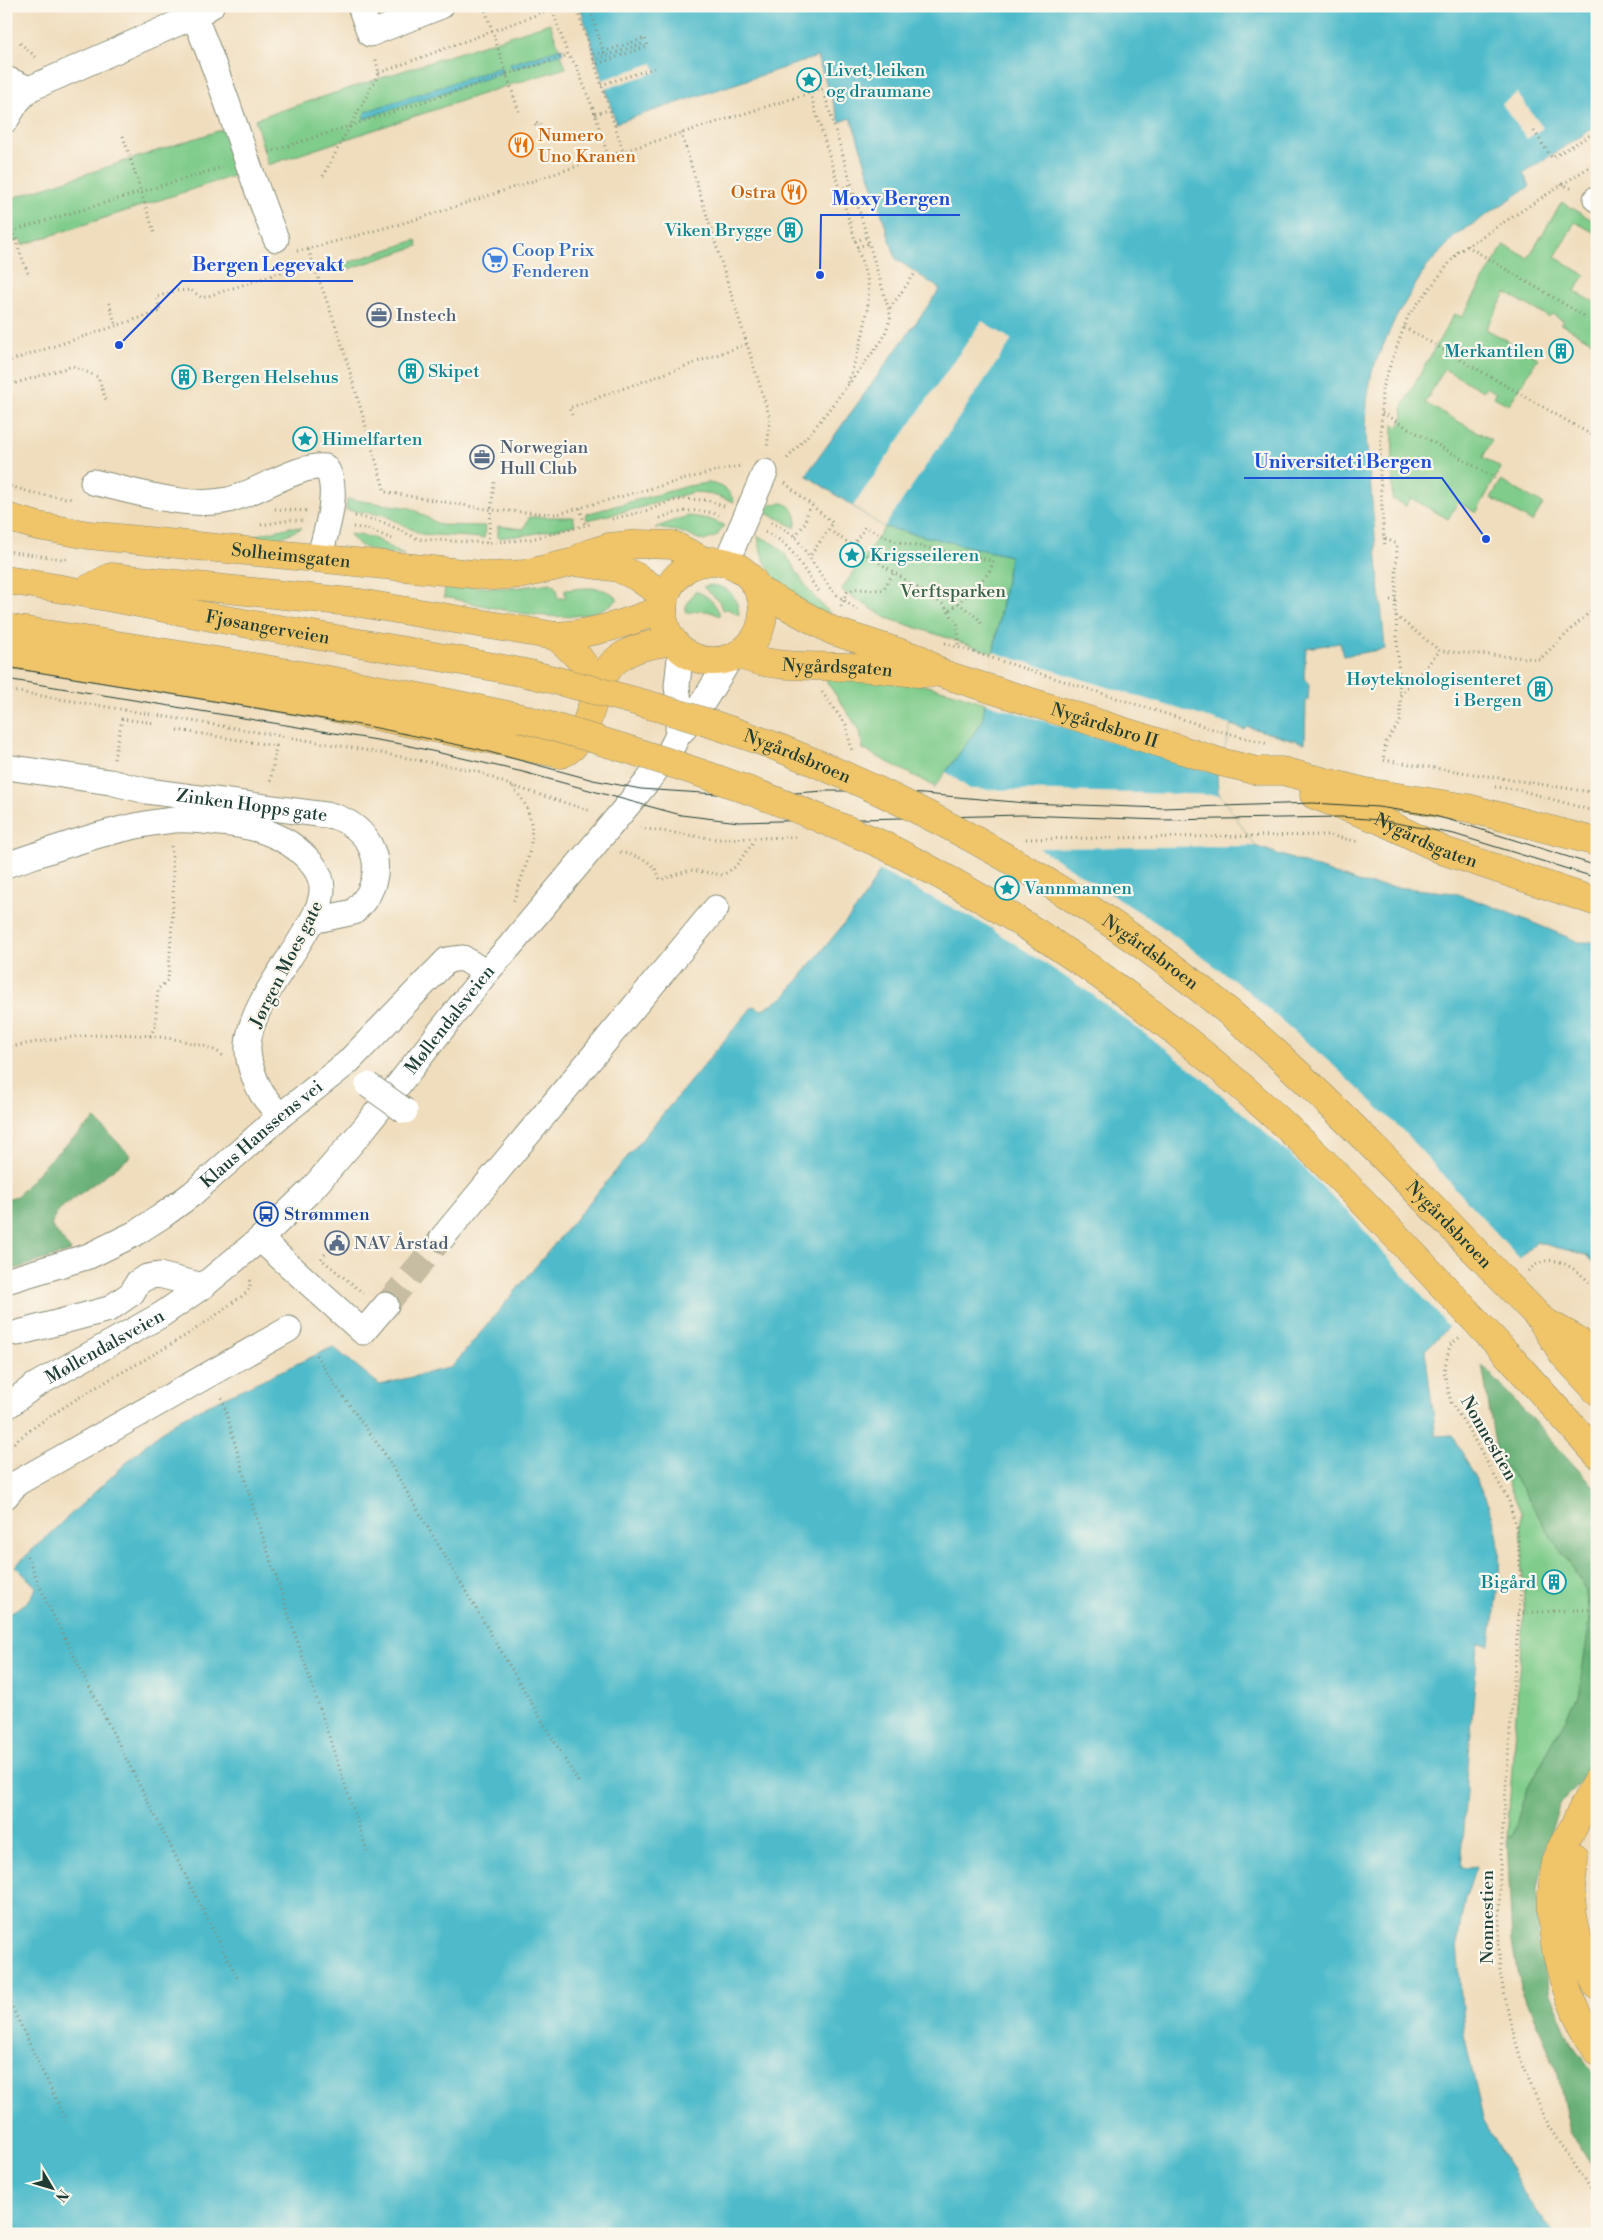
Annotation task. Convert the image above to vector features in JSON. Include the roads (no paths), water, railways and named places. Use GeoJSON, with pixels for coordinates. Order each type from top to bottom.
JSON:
{"type":"FeatureCollection","features":[{"type":"Feature","properties":{"kind":"main road","name":"Solheimsgaten"},"geometry":{"type":"LineString","coordinates":[[6,517],[38,526],[89,534],[492,576],[524,574],[574,562],[586,554],[609,547],[640,544],[673,545],[716,562]]}},
{"type":"Feature","properties":{"kind":"main road","name":"Solheimsgaten"},"geometry":{"type":"LineString","coordinates":[[574,562],[618,568],[637,576],[664,602]]}},
{"type":"Feature","properties":{"kind":"main road"},"geometry":{"type":"LineString","coordinates":[[716,562],[742,570],[758,590],[762,610],[760,626],[753,640],[734,655],[714,661],[705,660],[677,645],[667,631],[664,602],[671,583],[692,565],[716,562]]}},
{"type":"Feature","properties":{"kind":"main road"},"geometry":{"type":"LineString","coordinates":[[84,591],[111,577],[360,604],[555,636],[581,635],[602,630],[664,602]]}},
{"type":"Feature","properties":{"kind":"main road","name":"Fjøsangerveien"},"geometry":{"type":"LineString","coordinates":[[6,580],[84,591],[216,618],[384,646],[530,674]]}},
{"type":"Feature","properties":{"kind":"main road","name":"Nygårdsgaten"},"geometry":{"type":"LineString","coordinates":[[758,590],[833,631],[920,659],[940,673],[988,689]]}},
{"type":"Feature","properties":{"kind":"main road"},"geometry":{"type":"LineString","coordinates":[[6,628],[320,677],[521,718],[624,747],[701,772],[768,796],[886,847],[958,885],[1034,931],[1117,987],[1177,1033],[1256,1100],[1307,1146],[1363,1202],[1597,1454]]}},
{"type":"Feature","properties":{"kind":"main road"},"geometry":{"type":"LineString","coordinates":[[555,636],[571,648],[582,660],[596,688]]}},
{"type":"Feature","properties":{"kind":"main road"},"geometry":{"type":"LineString","coordinates":[[6,654],[47,659],[321,705],[554,754],[567,752],[577,743],[588,720],[596,688],[617,660],[628,653],[677,645]]}},
{"type":"Feature","properties":{"kind":"main road","name":"Nygårdsgaten"},"geometry":{"type":"LineString","coordinates":[[734,655],[752,660],[820,666],[870,668],[915,674],[940,673]]}},
{"type":"Feature","properties":{"kind":"main road","name":"Nygårdsbroen"},"geometry":{"type":"LineString","coordinates":[[530,674],[630,699],[782,749],[908,804],[984,845],[1060,890],[1149,950],[1274,1052],[1397,1170],[1540,1318]]}},
{"type":"Feature","properties":{"kind":"main road","name":"Nygårdsbro II"},"geometry":{"type":"LineString","coordinates":[[988,689],[1220,762]]}},
{"type":"Feature","properties":{"kind":"main road","name":"Nygårdsgaten"},"geometry":{"type":"LineString","coordinates":[[1220,762],[1258,771],[1282,771],[1366,792],[1468,808],[1597,842]]}},
{"type":"Feature","properties":{"kind":"main road","name":"Nygårdsgaten"},"geometry":{"type":"LineString","coordinates":[[1258,771],[1277,783],[1341,804],[1444,851],[1597,902]]}},
{"type":"Feature","properties":{"kind":"main road"},"geometry":{"type":"LineString","coordinates":[[1540,1318],[1576,1339],[1597,1358]]}},
{"type":"Feature","properties":{"kind":"main road"},"geometry":{"type":"LineString","coordinates":[[1540,1318],[1562,1354],[1597,1391]]}},
{"type":"Feature","properties":{"kind":"main road"},"geometry":{"type":"LineString","coordinates":[[1597,1780],[1558,1856],[1552,1893],[1553,1926],[1563,1980],[1572,2006],[1597,2051]]}},
{"type":"Feature","properties":{"kind":"main road"},"geometry":{"type":"LineString","coordinates":[[1574,1826],[1571,1890],[1573,1918],[1585,1961],[1597,1986]]}},
{"type":"Feature","properties":{"kind":"street"},"geometry":{"type":"LineString","coordinates":[[360,6],[370,34],[440,6]]}},
{"type":"Feature","properties":{"kind":"street"},"geometry":{"type":"LineString","coordinates":[[8,115],[29,89],[203,11],[211,55],[260,198],[284,246]]}},
{"type":"Feature","properties":{"kind":"street"},"geometry":{"type":"LineString","coordinates":[[6,79],[29,89]]}},
{"type":"Feature","properties":{"kind":"street"},"geometry":{"type":"LineString","coordinates":[[93,482],[192,502],[228,500],[300,471],[317,466],[325,467],[331,477],[332,484],[330,513],[319,558]]}},
{"type":"Feature","properties":{"kind":"street"},"geometry":{"type":"LineString","coordinates":[[716,562],[769,472]]}},
{"type":"Feature","properties":{"kind":"street","name":"Møllendalsveien"},"geometry":{"type":"LineString","coordinates":[[677,645],[678,735]]}},
{"type":"Feature","properties":{"kind":"street","name":"Møllendalsveien"},"geometry":{"type":"LineString","coordinates":[[6,1406],[34,1386],[161,1315],[203,1286],[260,1239],[312,1189],[362,1131],[486,972],[510,946],[647,782],[670,751],[678,735],[692,720],[734,655]]}},
{"type":"Feature","properties":{"kind":"street","name":"Zinken Hopps gate"},"geometry":{"type":"LineString","coordinates":[[6,767],[110,782],[147,791],[333,816],[345,820],[356,826],[375,854],[375,870],[368,894],[354,912],[312,921]]}},
{"type":"Feature","properties":{"kind":"street","name":"Jørgen Moes gate"},"geometry":{"type":"LineString","coordinates":[[6,865],[118,829],[176,820],[242,824],[272,832],[290,844],[314,865],[320,877],[322,890],[320,903],[312,921],[262,1002],[252,1024],[248,1046],[253,1072],[262,1093],[280,1116]]}},
{"type":"Feature","properties":{"kind":"street"},"geometry":{"type":"LineString","coordinates":[[442,1238],[716,908]]}},
{"type":"Feature","properties":{"kind":"street","name":"Klaus Hanssens vei"},"geometry":{"type":"LineString","coordinates":[[6,1281],[89,1256],[134,1234],[192,1194],[280,1116],[347,1062],[447,960],[463,958],[486,972]]}},
{"type":"Feature","properties":{"kind":"street"},"geometry":{"type":"LineString","coordinates":[[347,1062],[368,1084],[405,1111]]}},
{"type":"Feature","properties":{"kind":"street"},"geometry":{"type":"LineString","coordinates":[[260,1239],[363,1332],[384,1307]]}},
{"type":"Feature","properties":{"kind":"street","name":"Møllendalsveien"},"geometry":{"type":"LineString","coordinates":[[18,1333],[109,1308],[132,1293],[138,1282],[147,1277],[165,1276],[203,1286]]}},
{"type":"Feature","properties":{"kind":"street"},"geometry":{"type":"LineString","coordinates":[[6,1496],[17,1484],[289,1328]]}},
{"type":"Feature","properties":{"kind":"water"},"geometry":{"type":"Polygon","coordinates":[[[580,6],[1597,6],[1597,106],[1593,109],[1597,126],[1523,173],[1530,186],[1455,236],[1425,269],[1394,321],[1372,371],[1367,401],[1366,435],[1385,649],[1343,656],[1340,643],[1306,648],[1304,678],[1309,684],[1308,700],[1306,701],[1305,743],[1248,727],[1245,730],[1231,725],[1217,773],[1218,792],[1255,846],[1364,884],[1455,893],[1500,909],[1579,942],[1597,942],[1597,1267],[1586,1255],[1536,1242],[1425,1350],[1436,1436],[1452,1435],[1477,1481],[1496,1529],[1499,1557],[1498,1586],[1490,1644],[1478,1643],[1460,1867],[1476,1866],[1465,1899],[1457,1943],[1464,2034],[1483,2119],[1527,2197],[1553,2234],[6,2234],[6,1615],[28,1601],[36,1587],[15,1566],[152,1439],[182,1417],[333,1347],[380,1385],[452,1367],[753,1006],[762,1010],[784,997],[861,903],[902,833],[982,722],[1010,556],[884,527],[806,475],[940,289],[896,259],[851,118],[840,122],[817,57],[616,123],[580,6]]]}},
{"type":"Feature","properties":{"kind":"water"},"geometry":{"type":"Polygon","coordinates":[[[562,48],[563,53],[512,69],[510,64],[562,48]]]}},
{"type":"Feature","properties":{"kind":"water"},"geometry":{"type":"Polygon","coordinates":[[[501,67],[502,73],[363,119],[367,111],[501,67]]]}},
{"type":"Feature","properties":{"kind":"tunnel"},"geometry":{"type":"LineString","coordinates":[[386,1305],[442,1238]]}},
{"type":"Feature","properties":{"kind":"tram line"},"geometry":{"type":"LineString","coordinates":[[6,667],[372,727],[478,749],[593,780],[641,789],[748,796],[825,791],[889,791],[1026,803],[1163,808],[1313,803],[1378,807],[1431,815],[1457,822],[1597,866]]}},
{"type":"Feature","properties":{"kind":"tram line"},"geometry":{"type":"LineString","coordinates":[[6,679],[401,744],[523,772],[681,815],[739,822],[1022,815],[1162,820],[1341,817],[1380,820],[1454,834],[1597,878]]}},
{"type":"Feature","properties":{"kind":"place","name":"Livet, leiken og draumane"},"geometry":{"type":"Point","coordinates":[809,80]}},
{"type":"Feature","properties":{"kind":"place","name":"Numero Uno Kranen"},"geometry":{"type":"Point","coordinates":[521,145]}},
{"type":"Feature","properties":{"kind":"place","name":"Ostra"},"geometry":{"type":"Point","coordinates":[794,192]}},
{"type":"Feature","properties":{"kind":"place","name":"Viken Brygge"},"geometry":{"type":"Point","coordinates":[790,230]}},
{"type":"Feature","properties":{"kind":"place","name":"Coop Prix Fenderen"},"geometry":{"type":"Point","coordinates":[495,260]}},
{"type":"Feature","properties":{"kind":"place","name":"Moxy Bergen"},"geometry":{"type":"Point","coordinates":[820,275]}},
{"type":"Feature","properties":{"kind":"place","name":"Instech"},"geometry":{"type":"Point","coordinates":[379,315]}},
{"type":"Feature","properties":{"kind":"place","name":"Bergen Legevakt"},"geometry":{"type":"Point","coordinates":[119,345]}},
{"type":"Feature","properties":{"kind":"place","name":"Merkantilen"},"geometry":{"type":"Point","coordinates":[1561,351]}},
{"type":"Feature","properties":{"kind":"place","name":"Skipet"},"geometry":{"type":"Point","coordinates":[411,371]}},
{"type":"Feature","properties":{"kind":"place","name":"Bergen Helsehus"},"geometry":{"type":"Point","coordinates":[184,377]}},
{"type":"Feature","properties":{"kind":"place","name":"Himelfarten"},"geometry":{"type":"Point","coordinates":[305,439]}},
{"type":"Feature","properties":{"kind":"place","name":"Norwegian Hull Club"},"geometry":{"type":"Point","coordinates":[482,457]}},
{"type":"Feature","properties":{"kind":"place","name":"Universitet i Bergen"},"geometry":{"type":"Point","coordinates":[1486,539]}},
{"type":"Feature","properties":{"kind":"place","name":"Krigsseileren"},"geometry":{"type":"Point","coordinates":[852,555]}},
{"type":"Feature","properties":{"kind":"place","name":"Høyteknologisenteret i Bergen"},"geometry":{"type":"Point","coordinates":[1540,689]}},
{"type":"Feature","properties":{"kind":"place","name":"Vannmannen"},"geometry":{"type":"Point","coordinates":[1007,888]}},
{"type":"Feature","properties":{"kind":"place","name":"Strømmen"},"geometry":{"type":"Point","coordinates":[266,1214]}},
{"type":"Feature","properties":{"kind":"place","name":"NAV Årstad"},"geometry":{"type":"Point","coordinates":[337,1243]}},
{"type":"Feature","properties":{"kind":"place","name":"Bigård"},"geometry":{"type":"Point","coordinates":[1554,1582]}},
{"type":"Feature","properties":{"kind":"park label","name":"Verftsparken"},"geometry":{"type":"Point","coordinates":[953,591]}}]}
